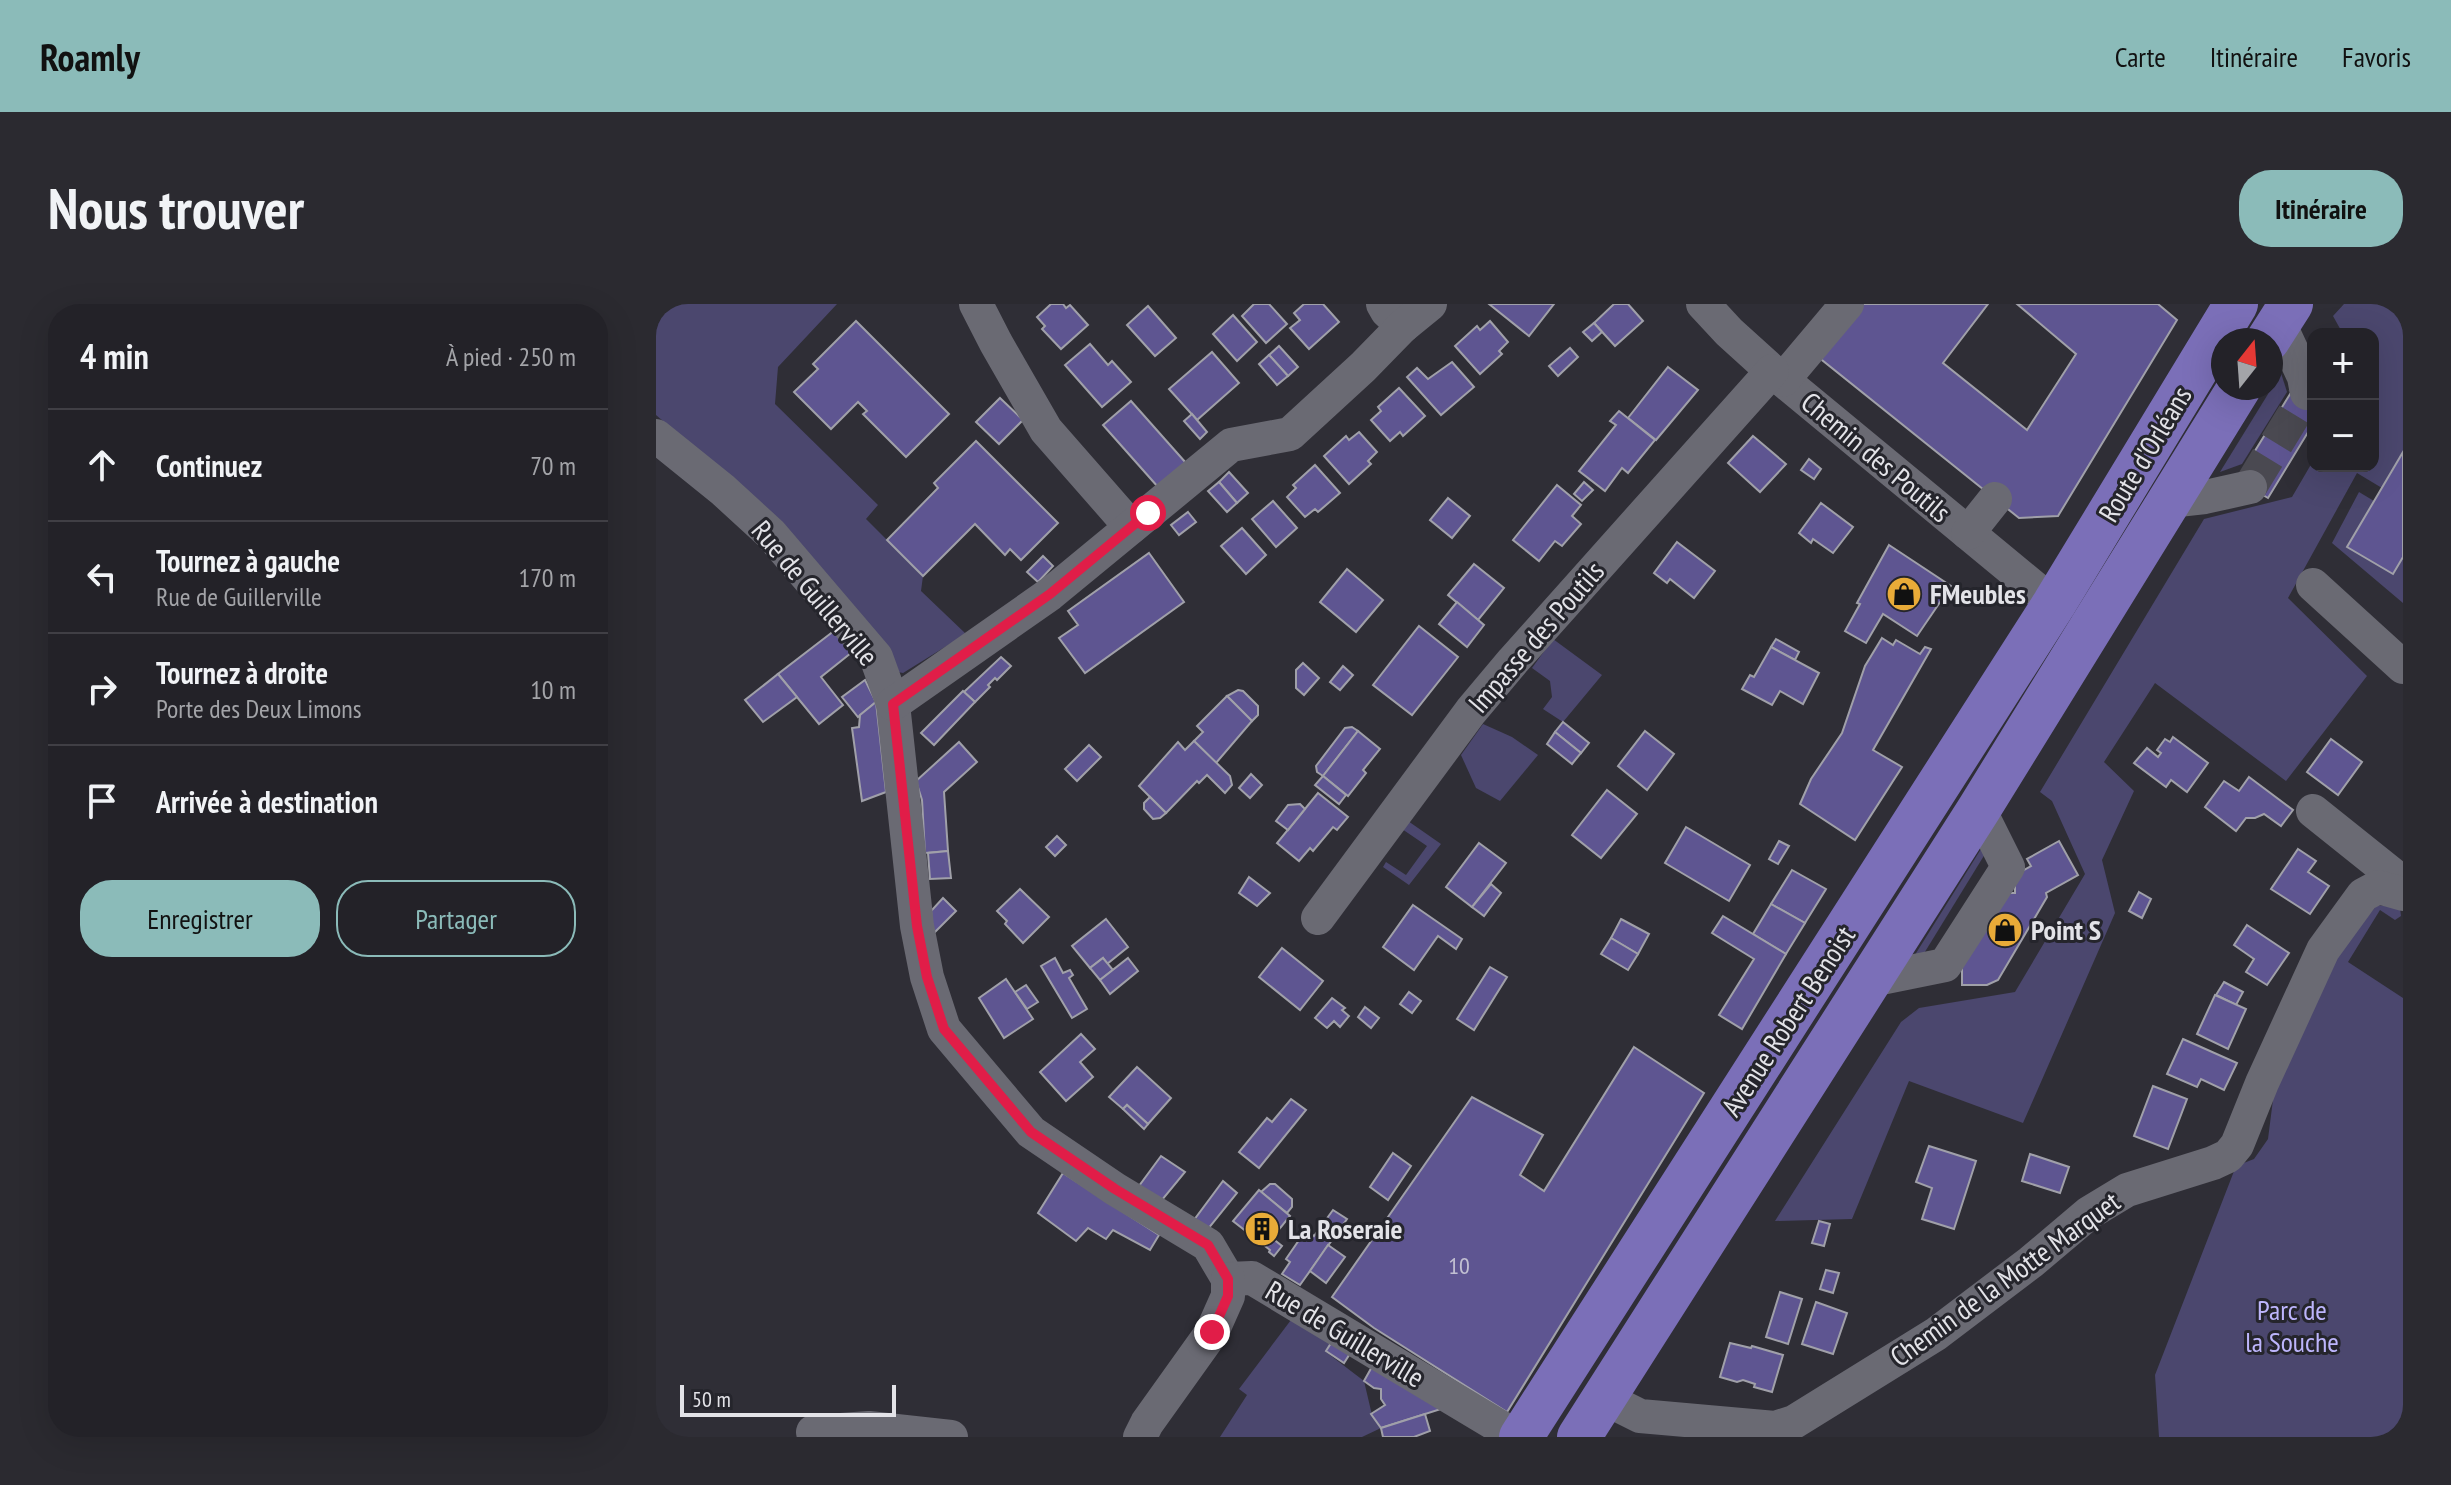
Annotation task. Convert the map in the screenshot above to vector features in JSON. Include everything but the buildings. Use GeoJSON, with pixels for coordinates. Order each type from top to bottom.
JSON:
{"type":"FeatureCollection","features":[{"type":"Feature","properties":{"kind":"main road","name":"Route d'Orléans"},"geometry":{"type":"LineString","coordinates":[[2054,604],[2236,304]]}},
{"type":"Feature","properties":{"kind":"main road","name":"Route d'Orléans"},"geometry":{"type":"LineString","coordinates":[[2084,642],[2232,400]]}},
{"type":"Feature","properties":{"kind":"main road","name":"Avenue Robert Benoist"},"geometry":{"type":"LineString","coordinates":[[1519,1437],[2054,604]]}},
{"type":"Feature","properties":{"kind":"main road","name":"Avenue Robert Benoist"},"geometry":{"type":"LineString","coordinates":[[1579,1437],[2084,642]]}},
{"type":"Feature","properties":{"kind":"street"},"geometry":{"type":"LineString","coordinates":[[976,304],[1046,430],[1131,527]]}},
{"type":"Feature","properties":{"kind":"street"},"geometry":{"type":"LineString","coordinates":[[893,704],[1050,594],[1231,445],[1290,434],[1363,367],[1393,315],[1430,304]]}},
{"type":"Feature","properties":{"kind":"street","name":"Chemin des Poutils"},"geometry":{"type":"LineString","coordinates":[[1703,304],[1777,375],[2054,604]]}},
{"type":"Feature","properties":{"kind":"street","name":"Impasse des Poutils"},"geometry":{"type":"LineString","coordinates":[[1318,918],[1471,711],[1513,661],[1777,375],[1847,304]]}},
{"type":"Feature","properties":{"kind":"street"},"geometry":{"type":"LineString","coordinates":[[2279,322],[2304,377],[2307,393]]}},
{"type":"Feature","properties":{"kind":"street","name":"Rue de Guillerville"},"geometry":{"type":"LineString","coordinates":[[656,436],[771,534],[876,657],[893,704],[917,926],[927,977],[944,1029],[1031,1132],[1115,1189],[1208,1245],[1228,1279],[1252,1278],[1519,1437]]}},
{"type":"Feature","properties":{"kind":"street"},"geometry":{"type":"LineString","coordinates":[[2169,501],[2250,487]]}},
{"type":"Feature","properties":{"kind":"street"},"geometry":{"type":"LineString","coordinates":[[1968,533],[1995,499]]}},
{"type":"Feature","properties":{"kind":"street"},"geometry":{"type":"LineString","coordinates":[[2313,585],[2403,667]]}},
{"type":"Feature","properties":{"kind":"street"},"geometry":{"type":"LineString","coordinates":[[2313,811],[2403,883]]}},
{"type":"Feature","properties":{"kind":"street","name":"Chemin de la Motte Marquet"},"geometry":{"type":"LineString","coordinates":[[1604,1398],[1664,1427],[1775,1428],[1794,1422],[1936,1334],[2031,1262],[2089,1213],[2127,1190],[2228,1156],[2237,1145],[2323,950],[2363,895],[2378,887],[2403,894]]}},
{"type":"Feature","properties":{"kind":"street"},"geometry":{"type":"LineString","coordinates":[[1140,1437],[1212,1332],[1228,1296],[1228,1279]]}},
{"type":"Feature","properties":{"kind":"street"},"geometry":{"type":"LineString","coordinates":[[814,1434],[869,1428],[951,1437]]}},
{"type":"Feature","properties":{"kind":"green space"},"geometry":{"type":"Polygon","coordinates":[[[671,304],[837,304],[778,367],[775,404],[878,505],[866,519],[923,576],[921,591],[966,634],[903,673],[893,671],[692,446],[656,415],[656,306],[663,312],[671,304]]]}},
{"type":"Feature","properties":{"kind":"green space"},"geometry":{"type":"Polygon","coordinates":[[[2344,304],[2403,304],[2403,452],[2382,488],[2357,473],[2288,598],[2367,676],[2286,781],[2155,683],[2104,762],[2134,791],[2102,860],[2115,913],[2023,1123],[1909,1081],[1852,1219],[1775,1221],[1901,1022],[1919,1008],[2015,992],[2085,874],[2052,801],[2040,792],[2204,519],[2292,497],[2307,471],[2379,472],[2379,328],[2340,328],[2333,316],[2344,304]]]}},
{"type":"Feature","properties":{"kind":"green space"},"geometry":{"type":"Polygon","coordinates":[[[2264,400],[2282,400],[2242,464],[2220,472],[2264,400]]]}},
{"type":"Feature","properties":{"kind":"green space"},"geometry":{"type":"Polygon","coordinates":[[[2359,492],[2374,501],[2348,547],[2393,574],[2403,557],[2403,603],[2332,543],[2359,492]]]}},
{"type":"Feature","properties":{"kind":"green space"},"geometry":{"type":"Polygon","coordinates":[[[1553,639],[1602,675],[1563,722],[1543,709],[1552,697],[1550,681],[1532,668],[1553,639]]]}},
{"type":"Feature","properties":{"kind":"green space"},"geometry":{"type":"Polygon","coordinates":[[[1483,724],[1512,737],[1538,755],[1500,801],[1476,788],[1461,755],[1483,724]]]}},
{"type":"Feature","properties":{"kind":"green space"},"geometry":{"type":"Polygon","coordinates":[[[1408,821],[1441,844],[1409,885],[1383,867],[1386,862],[1406,875],[1427,846],[1402,829],[1408,821]]]}},
{"type":"Feature","properties":{"kind":"green space"},"geometry":{"type":"Polygon","coordinates":[[[1981,849],[1985,854],[1923,955],[1913,958],[1981,849]]]}},
{"type":"Feature","properties":{"kind":"green space","name":"Parc de la Souche"},"geometry":{"type":"Polygon","coordinates":[[[2377,905],[2400,908],[2401,916],[2395,920],[2380,910],[2348,962],[2403,998],[2403,1437],[2159,1437],[2155,1375],[2236,1166],[2254,1159],[2268,1139],[2275,1084],[2335,954],[2377,905]]]}},
{"type":"Feature","properties":{"kind":"green space"},"geometry":{"type":"Polygon","coordinates":[[[1294,1316],[1333,1340],[1326,1352],[1364,1381],[1372,1415],[1381,1428],[1362,1437],[1220,1437],[1247,1395],[1239,1389],[1294,1316]]]}},
{"type":"Feature","properties":{"kind":"tunnel"},"geometry":{"type":"LineString","coordinates":[[2250,487],[2307,393]]}},
{"type":"Feature","properties":{"kind":"place","name":"FMeubles"},"geometry":{"type":"Point","coordinates":[1904,594]}},
{"type":"Feature","properties":{"kind":"place","name":"Point S"},"geometry":{"type":"Point","coordinates":[2005,930]}},
{"type":"Feature","properties":{"kind":"place","name":"La Roseraie"},"geometry":{"type":"Point","coordinates":[1262,1229]}},
{"type":"Feature","properties":{"kind":"route"},"geometry":{"type":"LineString","coordinates":[[1148,513],[1050,594],[893,704],[917,926],[927,977],[944,1029],[1031,1132],[1115,1189],[1208,1245],[1228,1279],[1228,1296],[1212,1332]]}}]}
